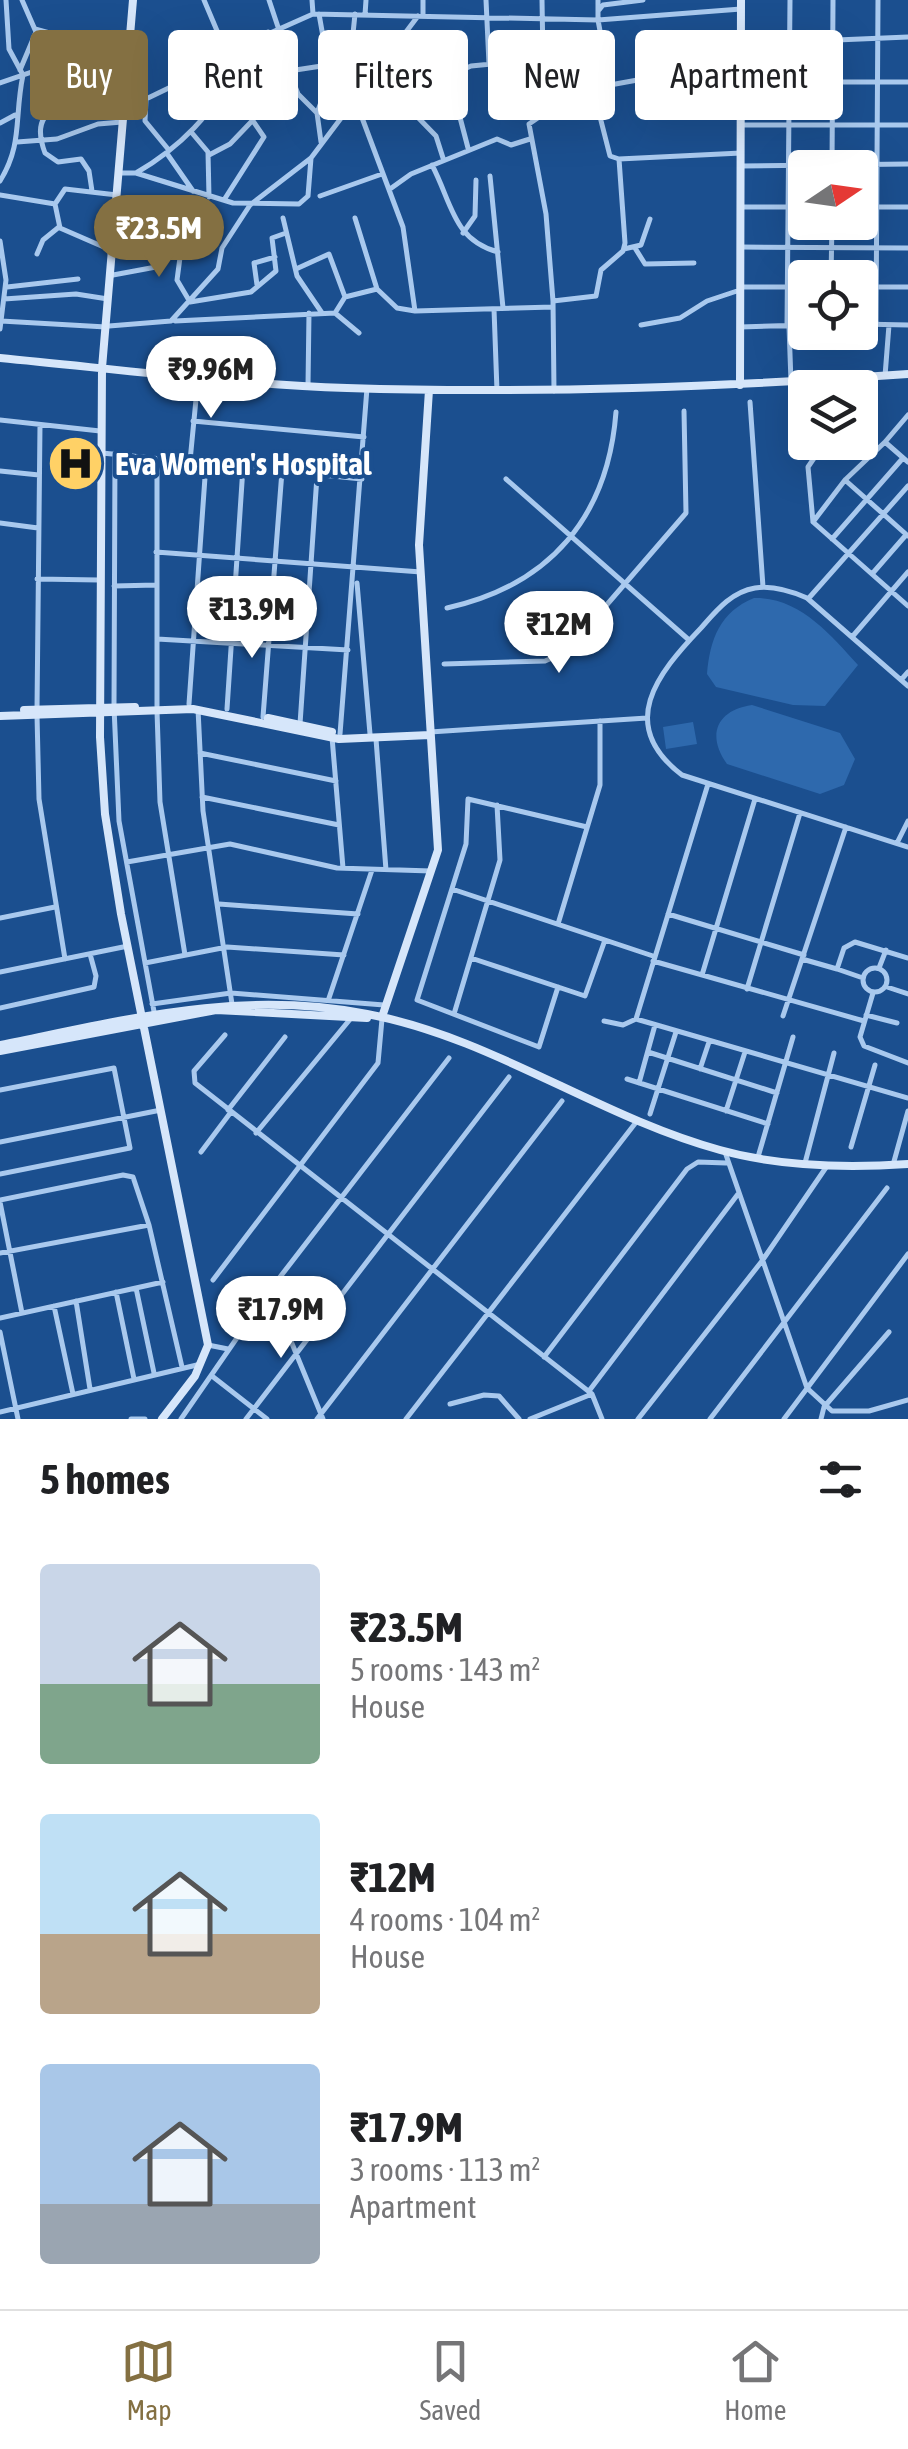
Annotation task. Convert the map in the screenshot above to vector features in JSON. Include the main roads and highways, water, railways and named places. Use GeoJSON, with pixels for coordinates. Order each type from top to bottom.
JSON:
{"type":"FeatureCollection","features":[{"type":"Feature","properties":{"kind":"place","name":"Eva Women's Hospital"},"geometry":{"type":"Point","coordinates":[76,464]}}]}
